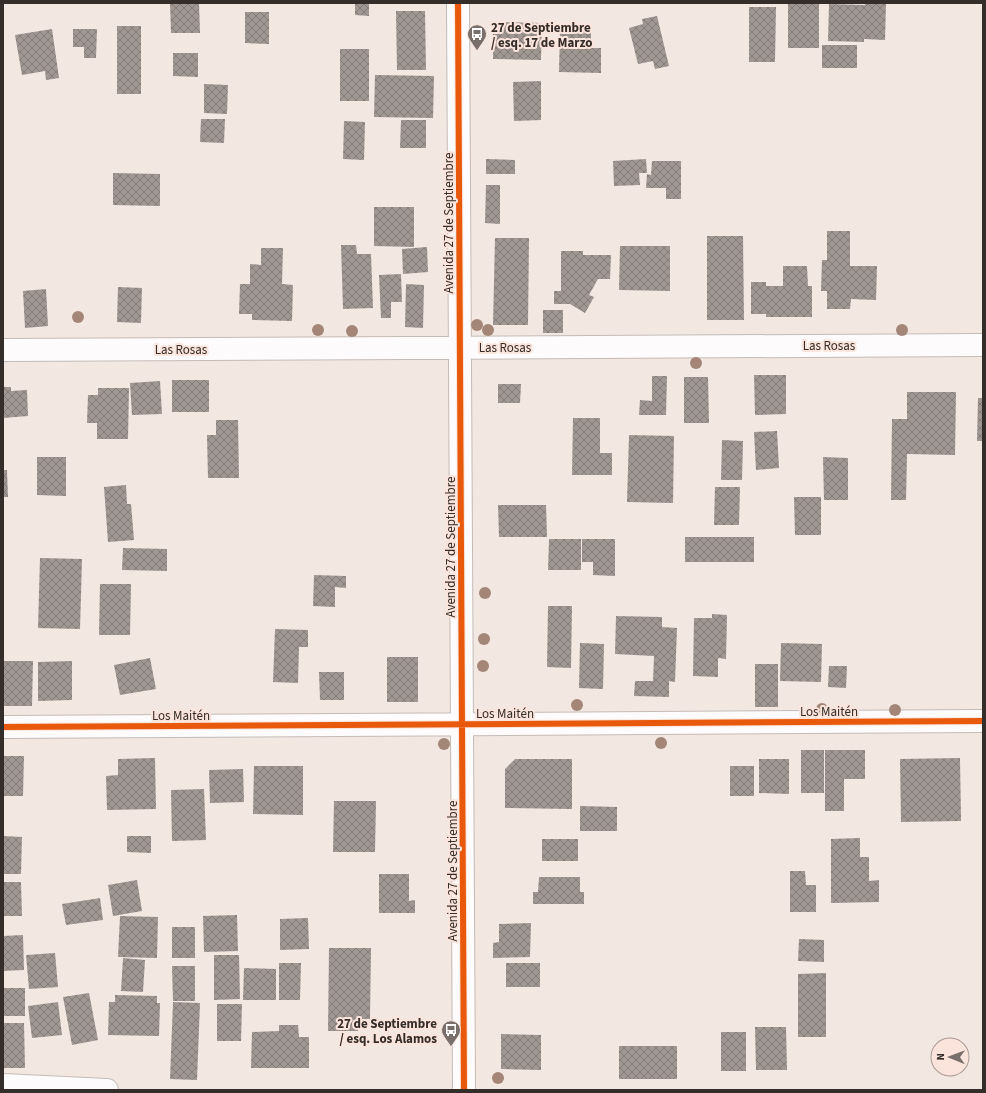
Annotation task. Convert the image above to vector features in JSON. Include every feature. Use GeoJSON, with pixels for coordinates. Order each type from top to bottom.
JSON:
{"type":"FeatureCollection","features":[{"type":"Feature","properties":{"kind":"street","name":"Avenida 27 de Septiembre"},"geometry":{"type":"LineString","coordinates":[[458,3],[464,1090]]}},
{"type":"Feature","properties":{"kind":"street","name":"Las Rosas"},"geometry":{"type":"LineString","coordinates":[[3,350],[983,344]]}},
{"type":"Feature","properties":{"kind":"street","name":"Los Maitén"},"geometry":{"type":"LineString","coordinates":[[3,727],[983,721]]}},
{"type":"Feature","properties":{"kind":"street"},"geometry":{"type":"LineString","coordinates":[[3,1085],[107,1090]]}},
{"type":"Feature","properties":{"kind":"building"},"geometry":{"type":"Polygon","coordinates":[[[170,3],[199,3],[200,33],[171,33],[170,3]]]}},
{"type":"Feature","properties":{"kind":"building"},"geometry":{"type":"Polygon","coordinates":[[[355,3],[369,3],[369,16],[355,15],[355,3]]]}},
{"type":"Feature","properties":{"kind":"building"},"geometry":{"type":"Polygon","coordinates":[[[819,3],[819,48],[788,48],[788,4],[819,3]]]}},
{"type":"Feature","properties":{"kind":"building"},"geometry":{"type":"Polygon","coordinates":[[[865,3],[886,3],[885,40],[864,39],[864,42],[828,41],[829,4],[865,5],[865,3]]]}},
{"type":"Feature","properties":{"kind":"building"},"geometry":{"type":"Polygon","coordinates":[[[749,7],[776,7],[775,62],[749,62],[749,7]]]}},
{"type":"Feature","properties":{"kind":"building"},"geometry":{"type":"Polygon","coordinates":[[[396,11],[425,11],[426,70],[397,70],[396,11]]]}},
{"type":"Feature","properties":{"kind":"building"},"geometry":{"type":"Polygon","coordinates":[[[245,12],[269,12],[269,44],[245,43],[245,12]]]}},
{"type":"Feature","properties":{"kind":"building"},"geometry":{"type":"Polygon","coordinates":[[[657,16],[669,66],[655,69],[653,61],[638,64],[629,28],[643,24],[642,19],[657,16]]]}},
{"type":"Feature","properties":{"kind":"building"},"geometry":{"type":"Polygon","coordinates":[[[493,22],[542,23],[541,60],[493,59],[493,22]]]}},
{"type":"Feature","properties":{"kind":"building"},"geometry":{"type":"Polygon","coordinates":[[[117,26],[141,26],[141,94],[117,94],[117,26]]]}},
{"type":"Feature","properties":{"kind":"building"},"geometry":{"type":"Polygon","coordinates":[[[52,29],[59,78],[46,80],[45,71],[22,75],[15,35],[52,29]]]}},
{"type":"Feature","properties":{"kind":"building"},"geometry":{"type":"Polygon","coordinates":[[[73,29],[97,29],[96,58],[84,58],[84,47],[73,47],[73,29]]]}},
{"type":"Feature","properties":{"kind":"building"},"geometry":{"type":"Polygon","coordinates":[[[560,29],[591,29],[591,48],[601,48],[601,73],[559,72],[560,29]]]}},
{"type":"Feature","properties":{"kind":"building"},"geometry":{"type":"Polygon","coordinates":[[[822,45],[857,45],[857,68],[822,68],[822,45]]]}},
{"type":"Feature","properties":{"kind":"building"},"geometry":{"type":"Polygon","coordinates":[[[340,49],[369,49],[369,101],[340,101],[340,49]]]}},
{"type":"Feature","properties":{"kind":"building"},"geometry":{"type":"Polygon","coordinates":[[[173,53],[198,53],[198,77],[173,76],[173,53]]]}},
{"type":"Feature","properties":{"kind":"building"},"geometry":{"type":"Polygon","coordinates":[[[375,75],[434,76],[433,118],[374,117],[375,75]]]}},
{"type":"Feature","properties":{"kind":"building"},"geometry":{"type":"Polygon","coordinates":[[[541,81],[541,120],[514,121],[513,82],[541,81]]]}},
{"type":"Feature","properties":{"kind":"building"},"geometry":{"type":"Polygon","coordinates":[[[204,84],[228,85],[227,114],[204,113],[204,84]]]}},
{"type":"Feature","properties":{"kind":"building"},"geometry":{"type":"Polygon","coordinates":[[[201,119],[225,119],[224,143],[200,142],[201,119]]]}},
{"type":"Feature","properties":{"kind":"building"},"geometry":{"type":"Polygon","coordinates":[[[401,120],[426,120],[426,148],[400,148],[401,120]]]}},
{"type":"Feature","properties":{"kind":"building"},"geometry":{"type":"Polygon","coordinates":[[[344,121],[365,122],[364,160],[343,159],[344,121]]]}},
{"type":"Feature","properties":{"kind":"building"},"geometry":{"type":"Polygon","coordinates":[[[486,159],[515,160],[515,174],[486,174],[486,159]]]}},
{"type":"Feature","properties":{"kind":"building"},"geometry":{"type":"Polygon","coordinates":[[[646,159],[647,173],[639,173],[640,185],[614,186],[613,161],[646,159]]]}},
{"type":"Feature","properties":{"kind":"building"},"geometry":{"type":"Polygon","coordinates":[[[652,161],[681,161],[681,199],[666,199],[666,188],[646,188],[647,174],[651,175],[652,161]]]}},
{"type":"Feature","properties":{"kind":"building"},"geometry":{"type":"Polygon","coordinates":[[[113,173],[160,174],[160,206],[113,205],[113,173]]]}},
{"type":"Feature","properties":{"kind":"building"},"geometry":{"type":"Polygon","coordinates":[[[486,185],[500,185],[500,224],[485,223],[486,185]]]}},
{"type":"Feature","properties":{"kind":"building"},"geometry":{"type":"Polygon","coordinates":[[[374,207],[414,207],[414,247],[374,246],[374,207]]]}},
{"type":"Feature","properties":{"kind":"building"},"geometry":{"type":"Polygon","coordinates":[[[827,231],[850,231],[850,266],[877,266],[876,300],[851,299],[850,309],[827,309],[827,291],[821,291],[822,260],[827,260],[827,231]]]}},
{"type":"Feature","properties":{"kind":"building"},"geometry":{"type":"Polygon","coordinates":[[[707,236],[743,236],[744,320],[707,320],[707,236]]]}},
{"type":"Feature","properties":{"kind":"building"},"geometry":{"type":"Polygon","coordinates":[[[495,238],[529,238],[528,325],[493,325],[495,238]]]}},
{"type":"Feature","properties":{"kind":"building"},"geometry":{"type":"Polygon","coordinates":[[[341,245],[356,245],[357,254],[371,254],[373,308],[343,309],[341,245]]]}},
{"type":"Feature","properties":{"kind":"building"},"geometry":{"type":"Polygon","coordinates":[[[620,246],[670,246],[670,291],[619,290],[620,246]]]}},
{"type":"Feature","properties":{"kind":"building"},"geometry":{"type":"Polygon","coordinates":[[[427,247],[428,272],[403,274],[402,249],[427,247]]]}},
{"type":"Feature","properties":{"kind":"building"},"geometry":{"type":"Polygon","coordinates":[[[261,248],[283,248],[282,284],[293,285],[292,321],[252,320],[252,314],[239,314],[240,284],[250,284],[250,264],[261,265],[261,248]]]}},
{"type":"Feature","properties":{"kind":"building"},"geometry":{"type":"Polygon","coordinates":[[[561,251],[583,251],[583,255],[611,255],[610,279],[598,279],[589,295],[594,297],[585,313],[570,304],[554,304],[554,291],[561,291],[561,251]]]}},
{"type":"Feature","properties":{"kind":"building"},"geometry":{"type":"Polygon","coordinates":[[[783,266],[807,266],[808,286],[812,286],[812,317],[766,317],[766,314],[751,314],[751,282],[766,282],[766,286],[783,286],[783,266]]]}},
{"type":"Feature","properties":{"kind":"building"},"geometry":{"type":"Polygon","coordinates":[[[401,274],[402,302],[391,302],[391,318],[381,318],[379,275],[401,274]]]}},
{"type":"Feature","properties":{"kind":"building"},"geometry":{"type":"Polygon","coordinates":[[[406,284],[424,285],[423,328],[405,327],[406,284]]]}},
{"type":"Feature","properties":{"kind":"building"},"geometry":{"type":"Polygon","coordinates":[[[118,287],[142,288],[141,323],[117,322],[118,287]]]}},
{"type":"Feature","properties":{"kind":"building"},"geometry":{"type":"Polygon","coordinates":[[[46,289],[48,326],[25,328],[23,291],[46,289]]]}},
{"type":"Feature","properties":{"kind":"building"},"geometry":{"type":"Polygon","coordinates":[[[543,310],[563,310],[563,333],[543,333],[543,310]]]}},
{"type":"Feature","properties":{"kind":"building"},"geometry":{"type":"Polygon","coordinates":[[[754,375],[786,375],[786,414],[755,415],[754,375]]]}},
{"type":"Feature","properties":{"kind":"building"},"geometry":{"type":"Polygon","coordinates":[[[652,376],[667,376],[666,415],[639,415],[640,400],[652,401],[652,376]]]}},
{"type":"Feature","properties":{"kind":"building"},"geometry":{"type":"Polygon","coordinates":[[[684,377],[708,377],[709,423],[684,423],[684,377]]]}},
{"type":"Feature","properties":{"kind":"building"},"geometry":{"type":"Polygon","coordinates":[[[172,380],[209,380],[209,412],[172,412],[172,380]]]}},
{"type":"Feature","properties":{"kind":"building"},"geometry":{"type":"Polygon","coordinates":[[[160,381],[162,414],[132,415],[130,383],[160,381]]]}},
{"type":"Feature","properties":{"kind":"building"},"geometry":{"type":"Polygon","coordinates":[[[498,384],[521,384],[520,403],[498,403],[498,384]]]}},
{"type":"Feature","properties":{"kind":"building"},"geometry":{"type":"Polygon","coordinates":[[[3,387],[11,387],[11,391],[27,390],[28,416],[3,418],[3,387]]]}},
{"type":"Feature","properties":{"kind":"building"},"geometry":{"type":"Polygon","coordinates":[[[98,388],[129,388],[128,439],[97,439],[97,423],[87,423],[88,395],[98,395],[98,388]]]}},
{"type":"Feature","properties":{"kind":"building"},"geometry":{"type":"Polygon","coordinates":[[[907,392],[956,392],[955,455],[907,454],[906,500],[891,500],[892,419],[907,419],[907,392]]]}},
{"type":"Feature","properties":{"kind":"building"},"geometry":{"type":"Polygon","coordinates":[[[978,398],[983,398],[983,441],[977,441],[978,398]]]}},
{"type":"Feature","properties":{"kind":"building"},"geometry":{"type":"Polygon","coordinates":[[[573,418],[600,418],[600,453],[612,453],[612,475],[572,475],[573,418]]]}},
{"type":"Feature","properties":{"kind":"building"},"geometry":{"type":"Polygon","coordinates":[[[216,420],[238,420],[239,478],[208,478],[207,435],[216,435],[216,420]]]}},
{"type":"Feature","properties":{"kind":"building"},"geometry":{"type":"Polygon","coordinates":[[[777,431],[779,468],[756,470],[754,432],[777,431]]]}},
{"type":"Feature","properties":{"kind":"building"},"geometry":{"type":"Polygon","coordinates":[[[629,435],[674,436],[673,503],[627,502],[629,435]]]}},
{"type":"Feature","properties":{"kind":"building"},"geometry":{"type":"Polygon","coordinates":[[[722,440],[743,441],[742,480],[721,480],[722,440]]]}},
{"type":"Feature","properties":{"kind":"building"},"geometry":{"type":"Polygon","coordinates":[[[37,457],[66,457],[66,496],[37,495],[37,457]]]}},
{"type":"Feature","properties":{"kind":"building"},"geometry":{"type":"Polygon","coordinates":[[[823,457],[848,458],[848,500],[824,500],[823,457]]]}},
{"type":"Feature","properties":{"kind":"building"},"geometry":{"type":"Polygon","coordinates":[[[3,470],[7,470],[8,497],[3,497],[3,470]]]}},
{"type":"Feature","properties":{"kind":"building"},"geometry":{"type":"Polygon","coordinates":[[[126,485],[127,504],[131,504],[134,540],[108,542],[104,487],[126,485]]]}},
{"type":"Feature","properties":{"kind":"building"},"geometry":{"type":"Polygon","coordinates":[[[715,487],[740,487],[739,525],[714,525],[715,487]]]}},
{"type":"Feature","properties":{"kind":"building"},"geometry":{"type":"Polygon","coordinates":[[[794,497],[821,497],[821,535],[795,535],[794,497]]]}},
{"type":"Feature","properties":{"kind":"building"},"geometry":{"type":"Polygon","coordinates":[[[498,505],[546,505],[547,537],[499,537],[498,505]]]}},
{"type":"Feature","properties":{"kind":"building"},"geometry":{"type":"Polygon","coordinates":[[[685,537],[754,537],[754,562],[685,562],[685,537]]]}},
{"type":"Feature","properties":{"kind":"building"},"geometry":{"type":"Polygon","coordinates":[[[549,539],[581,539],[581,570],[548,570],[549,539]]]}},
{"type":"Feature","properties":{"kind":"building"},"geometry":{"type":"Polygon","coordinates":[[[582,539],[615,539],[615,576],[593,575],[593,562],[582,562],[582,539]]]}},
{"type":"Feature","properties":{"kind":"building"},"geometry":{"type":"Polygon","coordinates":[[[123,548],[167,549],[167,571],[122,570],[123,548]]]}},
{"type":"Feature","properties":{"kind":"building"},"geometry":{"type":"Polygon","coordinates":[[[40,558],[82,559],[80,629],[38,628],[40,558]]]}},
{"type":"Feature","properties":{"kind":"building"},"geometry":{"type":"Polygon","coordinates":[[[314,575],[346,576],[346,588],[335,587],[335,607],[313,606],[314,575]]]}},
{"type":"Feature","properties":{"kind":"building"},"geometry":{"type":"Polygon","coordinates":[[[100,584],[131,584],[130,635],[99,635],[100,584]]]}},
{"type":"Feature","properties":{"kind":"building"},"geometry":{"type":"Polygon","coordinates":[[[548,606],[572,606],[571,668],[547,667],[548,606]]]}},
{"type":"Feature","properties":{"kind":"building"},"geometry":{"type":"Polygon","coordinates":[[[712,614],[727,615],[726,659],[718,658],[718,677],[693,676],[694,618],[712,618],[712,614]]]}},
{"type":"Feature","properties":{"kind":"building"},"geometry":{"type":"Polygon","coordinates":[[[616,616],[662,617],[662,627],[677,628],[675,682],[669,681],[669,697],[634,696],[635,681],[653,681],[654,656],[615,654],[616,616]]]}},
{"type":"Feature","properties":{"kind":"building"},"geometry":{"type":"Polygon","coordinates":[[[275,629],[308,630],[308,647],[299,647],[298,683],[273,682],[275,629]]]}},
{"type":"Feature","properties":{"kind":"building"},"geometry":{"type":"Polygon","coordinates":[[[580,643],[604,644],[603,689],[579,688],[580,643]]]}},
{"type":"Feature","properties":{"kind":"building"},"geometry":{"type":"Polygon","coordinates":[[[781,643],[822,644],[821,682],[780,681],[781,643]]]}},
{"type":"Feature","properties":{"kind":"building"},"geometry":{"type":"Polygon","coordinates":[[[387,657],[418,657],[418,702],[387,702],[387,657]]]}},
{"type":"Feature","properties":{"kind":"building"},"geometry":{"type":"Polygon","coordinates":[[[150,658],[156,689],[120,695],[114,665],[150,658]]]}},
{"type":"Feature","properties":{"kind":"building"},"geometry":{"type":"Polygon","coordinates":[[[3,661],[33,661],[32,706],[3,706],[3,661]]]}},
{"type":"Feature","properties":{"kind":"building"},"geometry":{"type":"Polygon","coordinates":[[[72,661],[72,700],[38,701],[38,662],[72,661]]]}},
{"type":"Feature","properties":{"kind":"building"},"geometry":{"type":"Polygon","coordinates":[[[755,664],[778,664],[778,707],[755,707],[755,664]]]}},
{"type":"Feature","properties":{"kind":"building"},"geometry":{"type":"Polygon","coordinates":[[[829,666],[847,666],[846,688],[828,687],[829,666]]]}},
{"type":"Feature","properties":{"kind":"building"},"geometry":{"type":"Polygon","coordinates":[[[319,672],[344,672],[344,700],[320,700],[319,672]]]}},
{"type":"Feature","properties":{"kind":"building"},"geometry":{"type":"Polygon","coordinates":[[[801,750],[824,750],[824,793],[801,793],[801,750]]]}},
{"type":"Feature","properties":{"kind":"building"},"geometry":{"type":"Polygon","coordinates":[[[825,750],[865,750],[865,779],[844,779],[844,811],[825,811],[825,750]]]}},
{"type":"Feature","properties":{"kind":"building"},"geometry":{"type":"Polygon","coordinates":[[[3,756],[24,756],[23,796],[3,796],[3,756]]]}},
{"type":"Feature","properties":{"kind":"building"},"geometry":{"type":"Polygon","coordinates":[[[155,758],[156,809],[107,810],[106,776],[118,775],[118,759],[155,758]]]}},
{"type":"Feature","properties":{"kind":"building"},"geometry":{"type":"Polygon","coordinates":[[[960,758],[961,821],[901,822],[900,759],[960,758]]]}},
{"type":"Feature","properties":{"kind":"building"},"geometry":{"type":"Polygon","coordinates":[[[515,759],[572,759],[572,809],[505,808],[505,769],[515,759]]]}},
{"type":"Feature","properties":{"kind":"building"},"geometry":{"type":"Polygon","coordinates":[[[759,759],[789,759],[789,794],[759,793],[759,759]]]}},
{"type":"Feature","properties":{"kind":"building"},"geometry":{"type":"Polygon","coordinates":[[[254,766],[303,766],[303,815],[253,814],[254,766]]]}},
{"type":"Feature","properties":{"kind":"building"},"geometry":{"type":"Polygon","coordinates":[[[730,766],[754,766],[754,796],[730,796],[730,766]]]}},
{"type":"Feature","properties":{"kind":"building"},"geometry":{"type":"Polygon","coordinates":[[[243,769],[244,802],[210,803],[209,770],[243,769]]]}},
{"type":"Feature","properties":{"kind":"building"},"geometry":{"type":"Polygon","coordinates":[[[204,789],[206,840],[172,841],[171,790],[204,789]]]}},
{"type":"Feature","properties":{"kind":"building"},"geometry":{"type":"Polygon","coordinates":[[[334,801],[376,801],[375,852],[333,852],[334,801]]]}},
{"type":"Feature","properties":{"kind":"building"},"geometry":{"type":"Polygon","coordinates":[[[580,806],[617,807],[617,831],[580,831],[580,806]]]}},
{"type":"Feature","properties":{"kind":"building"},"geometry":{"type":"Polygon","coordinates":[[[3,836],[22,837],[21,874],[3,874],[3,836]]]}},
{"type":"Feature","properties":{"kind":"building"},"geometry":{"type":"Polygon","coordinates":[[[127,836],[151,836],[151,853],[127,852],[127,836]]]}},
{"type":"Feature","properties":{"kind":"building"},"geometry":{"type":"Polygon","coordinates":[[[860,838],[860,857],[869,857],[869,881],[879,880],[879,902],[831,903],[831,839],[860,838]]]}},
{"type":"Feature","properties":{"kind":"building"},"geometry":{"type":"Polygon","coordinates":[[[542,839],[578,839],[578,861],[542,861],[542,839]]]}},
{"type":"Feature","properties":{"kind":"building"},"geometry":{"type":"Polygon","coordinates":[[[790,871],[805,871],[806,885],[816,885],[816,912],[790,912],[790,871]]]}},
{"type":"Feature","properties":{"kind":"building"},"geometry":{"type":"Polygon","coordinates":[[[379,874],[409,874],[409,901],[415,900],[415,913],[379,913],[379,874]]]}},
{"type":"Feature","properties":{"kind":"building"},"geometry":{"type":"Polygon","coordinates":[[[539,877],[580,877],[580,892],[584,892],[584,904],[533,904],[533,892],[538,892],[539,877]]]}},
{"type":"Feature","properties":{"kind":"building"},"geometry":{"type":"Polygon","coordinates":[[[137,880],[142,911],[113,916],[108,885],[137,880]]]}},
{"type":"Feature","properties":{"kind":"building"},"geometry":{"type":"Polygon","coordinates":[[[3,882],[21,882],[22,916],[3,916],[3,882]]]}},
{"type":"Feature","properties":{"kind":"building"},"geometry":{"type":"Polygon","coordinates":[[[100,898],[103,920],[66,925],[62,904],[100,898]]]}},
{"type":"Feature","properties":{"kind":"building"},"geometry":{"type":"Polygon","coordinates":[[[237,915],[238,951],[204,952],[203,916],[237,915]]]}},
{"type":"Feature","properties":{"kind":"building"},"geometry":{"type":"Polygon","coordinates":[[[120,916],[158,917],[157,958],[118,957],[120,916]]]}},
{"type":"Feature","properties":{"kind":"building"},"geometry":{"type":"Polygon","coordinates":[[[308,918],[309,949],[280,950],[280,919],[308,918]]]}},
{"type":"Feature","properties":{"kind":"building"},"geometry":{"type":"Polygon","coordinates":[[[531,923],[530,957],[493,958],[493,943],[499,942],[499,924],[531,923]]]}},
{"type":"Feature","properties":{"kind":"building"},"geometry":{"type":"Polygon","coordinates":[[[172,927],[195,927],[195,958],[172,958],[172,927]]]}},
{"type":"Feature","properties":{"kind":"building"},"geometry":{"type":"Polygon","coordinates":[[[23,935],[24,970],[3,971],[3,936],[23,935]]]}},
{"type":"Feature","properties":{"kind":"building"},"geometry":{"type":"Polygon","coordinates":[[[799,939],[824,940],[824,962],[798,961],[799,939]]]}},
{"type":"Feature","properties":{"kind":"building"},"geometry":{"type":"Polygon","coordinates":[[[329,948],[371,948],[370,1019],[358,1019],[358,1031],[328,1031],[329,948]]]}},
{"type":"Feature","properties":{"kind":"building"},"geometry":{"type":"Polygon","coordinates":[[[55,953],[58,987],[29,989],[26,955],[55,953]]]}},
{"type":"Feature","properties":{"kind":"building"},"geometry":{"type":"Polygon","coordinates":[[[214,955],[239,955],[240,999],[214,1000],[214,955]]]}},
{"type":"Feature","properties":{"kind":"building"},"geometry":{"type":"Polygon","coordinates":[[[123,958],[145,960],[143,992],[121,991],[123,958]]]}},
{"type":"Feature","properties":{"kind":"building"},"geometry":{"type":"Polygon","coordinates":[[[279,963],[301,963],[300,1000],[279,1000],[279,963]]]}},
{"type":"Feature","properties":{"kind":"building"},"geometry":{"type":"Polygon","coordinates":[[[506,963],[540,963],[540,987],[506,987],[506,963]]]}},
{"type":"Feature","properties":{"kind":"building"},"geometry":{"type":"Polygon","coordinates":[[[172,966],[195,966],[195,1001],[173,1001],[172,966]]]}},
{"type":"Feature","properties":{"kind":"building"},"geometry":{"type":"Polygon","coordinates":[[[244,968],[276,969],[276,1000],[243,1000],[244,968]]]}},
{"type":"Feature","properties":{"kind":"building"},"geometry":{"type":"Polygon","coordinates":[[[826,973],[826,1037],[798,1037],[798,974],[826,973]]]}},
{"type":"Feature","properties":{"kind":"building"},"geometry":{"type":"Polygon","coordinates":[[[3,988],[25,988],[25,1016],[3,1016],[3,988]]]}},
{"type":"Feature","properties":{"kind":"building"},"geometry":{"type":"Polygon","coordinates":[[[89,993],[98,1040],[72,1045],[63,997],[89,993]]]}},
{"type":"Feature","properties":{"kind":"building"},"geometry":{"type":"Polygon","coordinates":[[[115,995],[157,996],[157,1003],[160,1003],[159,1036],[108,1035],[109,1002],[115,1002],[115,995]]]}},
{"type":"Feature","properties":{"kind":"building"},"geometry":{"type":"Polygon","coordinates":[[[58,1002],[62,1035],[32,1038],[28,1006],[58,1002]]]}},
{"type":"Feature","properties":{"kind":"building"},"geometry":{"type":"Polygon","coordinates":[[[173,1002],[200,1003],[197,1080],[170,1079],[173,1002]]]}},
{"type":"Feature","properties":{"kind":"building"},"geometry":{"type":"Polygon","coordinates":[[[217,1004],[242,1004],[241,1041],[217,1041],[217,1004]]]}},
{"type":"Feature","properties":{"kind":"building"},"geometry":{"type":"Polygon","coordinates":[[[3,1023],[24,1023],[25,1068],[3,1068],[3,1023]]]}},
{"type":"Feature","properties":{"kind":"building"},"geometry":{"type":"Polygon","coordinates":[[[279,1025],[298,1025],[299,1037],[309,1037],[309,1068],[251,1068],[252,1032],[279,1031],[279,1025]]]}},
{"type":"Feature","properties":{"kind":"building"},"geometry":{"type":"Polygon","coordinates":[[[755,1027],[786,1027],[787,1070],[756,1070],[755,1027]]]}},
{"type":"Feature","properties":{"kind":"building"},"geometry":{"type":"Polygon","coordinates":[[[721,1032],[746,1032],[746,1071],[721,1071],[721,1032]]]}},
{"type":"Feature","properties":{"kind":"building"},"geometry":{"type":"Polygon","coordinates":[[[501,1034],[541,1035],[541,1070],[501,1069],[501,1034]]]}},
{"type":"Feature","properties":{"kind":"building"},"geometry":{"type":"Polygon","coordinates":[[[619,1046],[677,1046],[677,1079],[619,1079],[619,1046]]]}},
{"type":"Feature","properties":{"kind":"cycle path"},"geometry":{"type":"LineString","coordinates":[[458,3],[464,1090]]}},
{"type":"Feature","properties":{"kind":"cycle path"},"geometry":{"type":"LineString","coordinates":[[3,727],[983,721]]}},
{"type":"Feature","properties":{"kind":"place","name":"27 de Septiembre / esq. 17 de Marzo"},"geometry":{"type":"Point","coordinates":[477,51]}},
{"type":"Feature","properties":{"kind":"place","name":"27 de Septiembre / esq. Los Alamos"},"geometry":{"type":"Point","coordinates":[451,1047]}}]}
